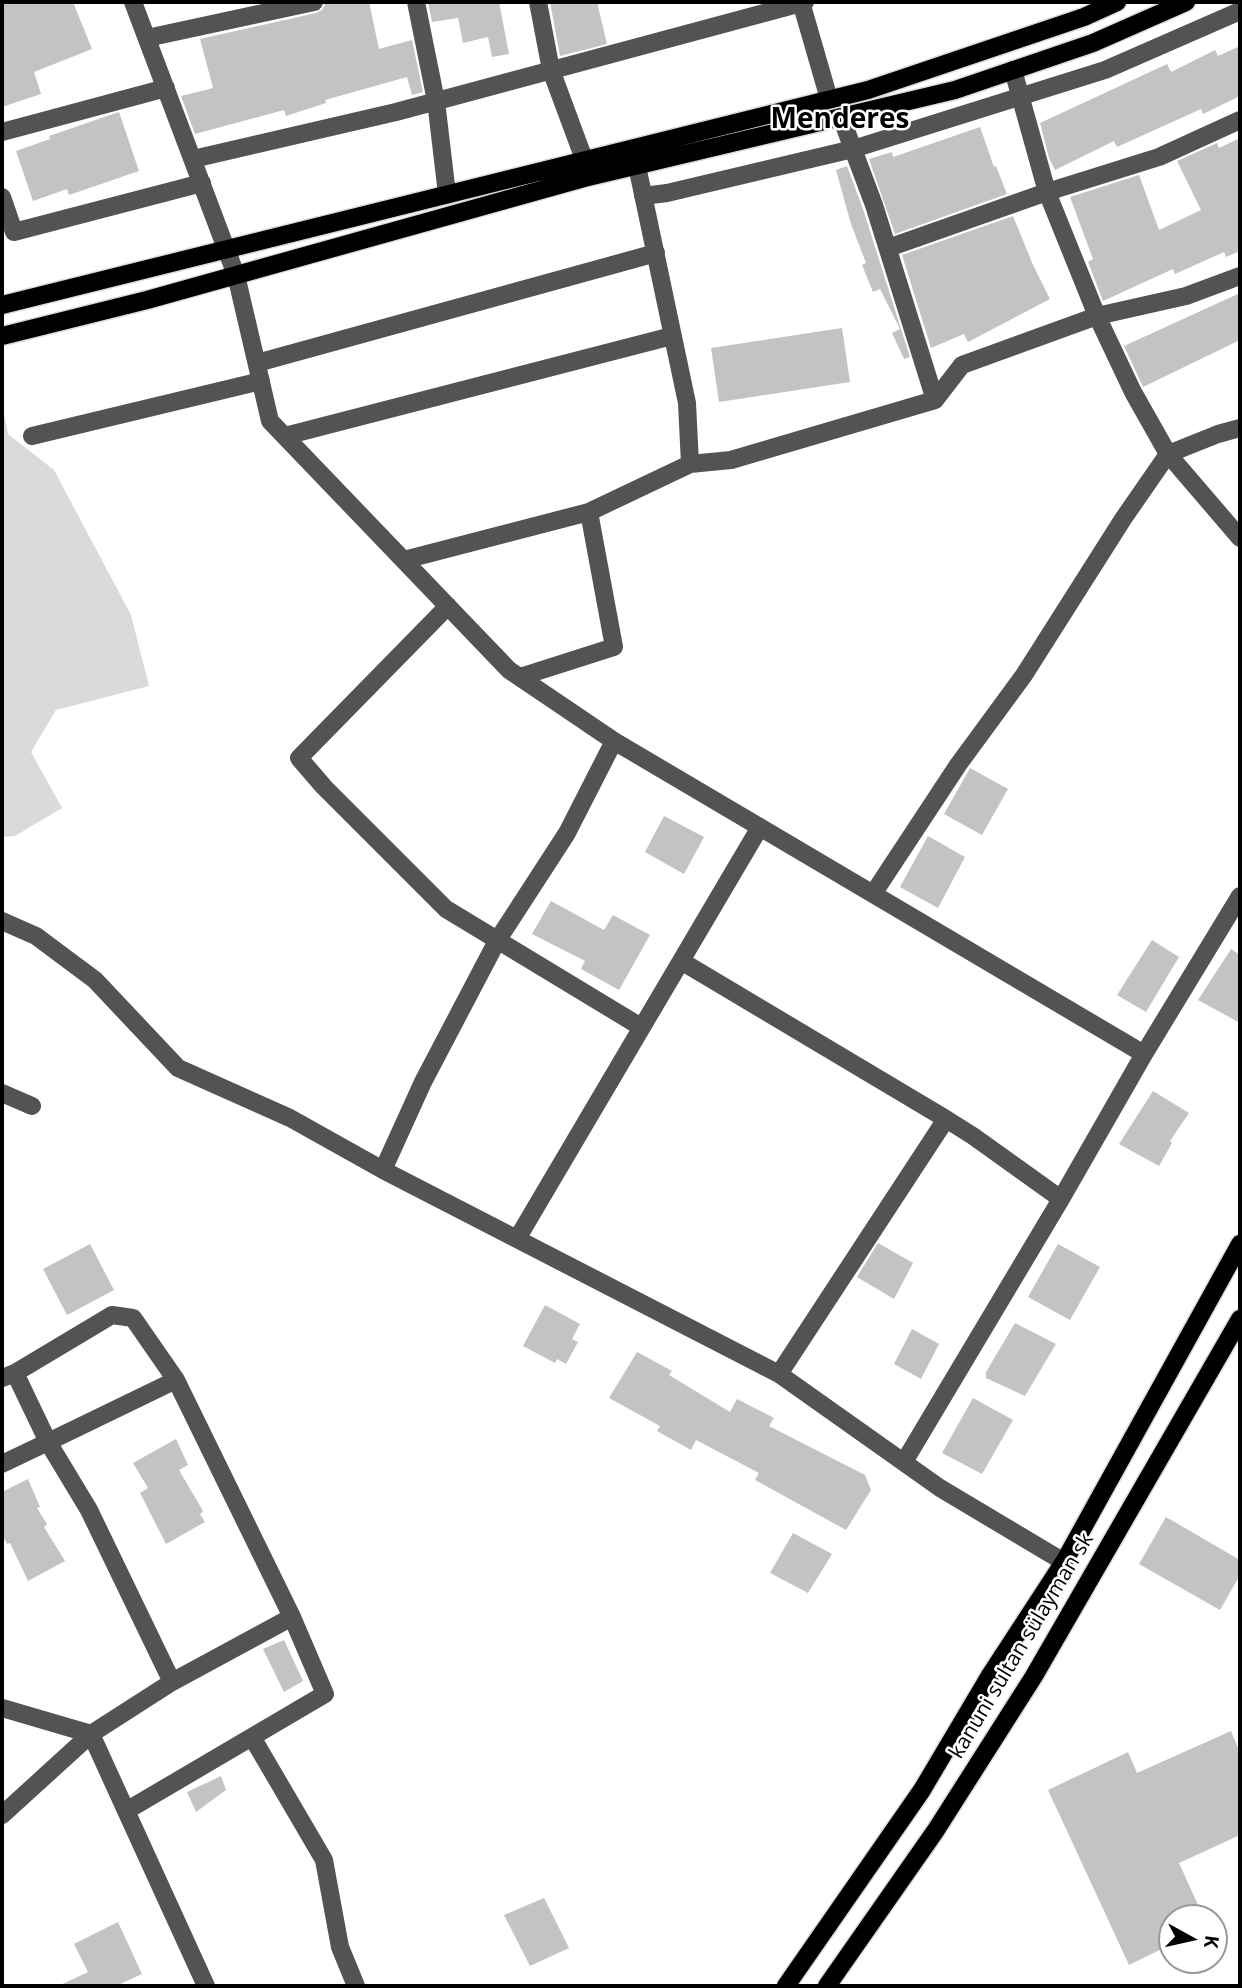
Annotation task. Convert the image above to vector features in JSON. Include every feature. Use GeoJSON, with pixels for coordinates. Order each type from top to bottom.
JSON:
{"type":"FeatureCollection","features":[{"type":"Feature","properties":{"kind":"main road"},"geometry":{"type":"LineString","coordinates":[[2,305],[868,90],[1084,17],[1117,2]]}},
{"type":"Feature","properties":{"kind":"main road"},"geometry":{"type":"LineString","coordinates":[[2,336],[637,166],[955,90],[1093,43],[1186,2]]}},
{"type":"Feature","properties":{"kind":"main road"},"geometry":{"type":"LineString","coordinates":[[786,1986],[922,1790],[989,1677],[1064,1562],[1240,1244]]}},
{"type":"Feature","properties":{"kind":"main road","name":"kanuni sultan sülayman sk"},"geometry":{"type":"LineString","coordinates":[[827,1986],[936,1830],[1034,1676],[1240,1319]]}},
{"type":"Feature","properties":{"kind":"street"},"geometry":{"type":"LineString","coordinates":[[133,2],[236,275],[270,421],[509,670],[614,741],[1143,1054]]}},
{"type":"Feature","properties":{"kind":"street"},"geometry":{"type":"LineString","coordinates":[[147,38],[314,2]]}},
{"type":"Feature","properties":{"kind":"street"},"geometry":{"type":"LineString","coordinates":[[416,2],[436,101],[447,194]]}},
{"type":"Feature","properties":{"kind":"street"},"geometry":{"type":"LineString","coordinates":[[538,2],[551,70],[584,159]]}},
{"type":"Feature","properties":{"kind":"street"},"geometry":{"type":"LineString","coordinates":[[193,159],[436,101],[802,2],[829,100]]}},
{"type":"Feature","properties":{"kind":"street"},"geometry":{"type":"LineString","coordinates":[[643,196],[667,193],[853,149],[1105,70],[1240,11]]}},
{"type":"Feature","properties":{"kind":"street"},"geometry":{"type":"LineString","coordinates":[[1013,70],[1047,192],[1097,316],[1133,392],[1168,454],[1240,538]]}},
{"type":"Feature","properties":{"kind":"street"},"geometry":{"type":"LineString","coordinates":[[2,132],[166,88]]}},
{"type":"Feature","properties":{"kind":"street"},"geometry":{"type":"LineString","coordinates":[[841,117],[888,248],[935,400]]}},
{"type":"Feature","properties":{"kind":"street"},"geometry":{"type":"LineString","coordinates":[[888,248],[1047,192],[1159,157],[1240,120]]}},
{"type":"Feature","properties":{"kind":"street"},"geometry":{"type":"LineString","coordinates":[[637,166],[687,403],[690,464]]}},
{"type":"Feature","properties":{"kind":"street"},"geometry":{"type":"LineString","coordinates":[[2,197],[13,232],[202,183]]}},
{"type":"Feature","properties":{"kind":"street"},"geometry":{"type":"LineString","coordinates":[[32,436],[259,372],[656,253]]}},
{"type":"Feature","properties":{"kind":"street"},"geometry":{"type":"LineString","coordinates":[[404,560],[589,512],[690,464],[731,460],[935,400],[962,365],[1097,316],[1186,296],[1240,276]]}},
{"type":"Feature","properties":{"kind":"street"},"geometry":{"type":"LineString","coordinates":[[285,436],[672,337]]}},
{"type":"Feature","properties":{"kind":"street"},"geometry":{"type":"LineString","coordinates":[[873,894],[958,765],[1024,675],[1123,519],[1168,454],[1240,428]]}},
{"type":"Feature","properties":{"kind":"street"},"geometry":{"type":"LineString","coordinates":[[520,677],[614,647],[589,512]]}},
{"type":"Feature","properties":{"kind":"street"},"geometry":{"type":"LineString","coordinates":[[448,606],[299,758],[324,787],[446,909],[641,1027]]}},
{"type":"Feature","properties":{"kind":"street"},"geometry":{"type":"LineString","coordinates":[[383,1170],[423,1082],[497,941],[567,833],[614,741]]}},
{"type":"Feature","properties":{"kind":"street"},"geometry":{"type":"LineString","coordinates":[[517,1239],[760,827]]}},
{"type":"Feature","properties":{"kind":"street"},"geometry":{"type":"LineString","coordinates":[[904,1462],[1061,1199],[1143,1054],[1173,1010],[1240,895]]}},
{"type":"Feature","properties":{"kind":"street"},"geometry":{"type":"LineString","coordinates":[[2,921],[36,936],[95,980],[178,1068],[290,1118],[383,1170],[779,1374],[940,1488],[1064,1562]]}},
{"type":"Feature","properties":{"kind":"street"},"geometry":{"type":"LineString","coordinates":[[681,961],[946,1119],[1061,1199]]}},
{"type":"Feature","properties":{"kind":"street"},"geometry":{"type":"LineString","coordinates":[[2,1093],[32,1106]]}},
{"type":"Feature","properties":{"kind":"street"},"geometry":{"type":"LineString","coordinates":[[779,1374],[946,1119]]}},
{"type":"Feature","properties":{"kind":"street"},"geometry":{"type":"LineString","coordinates":[[126,1811],[325,1694],[292,1617],[176,1380],[133,1318],[112,1315],[9,1375],[89,1510],[172,1682]]}},
{"type":"Feature","properties":{"kind":"street"},"geometry":{"type":"LineString","coordinates":[[2,1464],[176,1380]]}},
{"type":"Feature","properties":{"kind":"street"},"geometry":{"type":"LineString","coordinates":[[2,1815],[91,1734],[172,1682],[292,1617]]}},
{"type":"Feature","properties":{"kind":"street"},"geometry":{"type":"LineString","coordinates":[[2,1708],[91,1734],[206,1986]]}},
{"type":"Feature","properties":{"kind":"street"},"geometry":{"type":"LineString","coordinates":[[252,1737],[324,1860],[340,1947],[356,1986]]}},
{"type":"Feature","properties":{"kind":"shaded area"},"geometry":{"type":"Polygon","coordinates":[[[2,402],[8,434],[54,470],[131,615],[149,686],[56,710],[31,752],[62,808],[15,836],[2,837],[2,402]]]}},
{"type":"Feature","properties":{"kind":"building"},"geometry":{"type":"Polygon","coordinates":[[[2,2],[73,2],[92,49],[34,72],[41,94],[2,107],[2,2]]]}},
{"type":"Feature","properties":{"kind":"building"},"geometry":{"type":"Polygon","coordinates":[[[369,2],[379,49],[412,40],[423,92],[412,95],[407,77],[325,100],[326,103],[286,116],[284,110],[195,134],[181,96],[213,88],[200,39],[316,13],[322,10],[325,4],[369,2]]]}},
{"type":"Feature","properties":{"kind":"building"},"geometry":{"type":"Polygon","coordinates":[[[428,2],[499,2],[509,54],[492,57],[488,37],[463,43],[458,18],[432,22],[428,2]]]}},
{"type":"Feature","properties":{"kind":"building"},"geometry":{"type":"Polygon","coordinates":[[[550,2],[597,2],[607,44],[560,56],[550,2]]]}},
{"type":"Feature","properties":{"kind":"building"},"geometry":{"type":"Polygon","coordinates":[[[1240,46],[1240,96],[1203,114],[1201,109],[1117,147],[1114,141],[1055,170],[1040,123],[1167,64],[1171,72],[1215,50],[1218,56],[1240,46]]]}},
{"type":"Feature","properties":{"kind":"building"},"geometry":{"type":"Polygon","coordinates":[[[119,112],[139,171],[69,195],[67,189],[33,201],[16,151],[50,139],[49,136],[119,112]]]}},
{"type":"Feature","properties":{"kind":"building"},"geometry":{"type":"Polygon","coordinates":[[[980,127],[1007,194],[895,234],[869,159],[892,152],[893,157],[980,127]]]}},
{"type":"Feature","properties":{"kind":"building"},"geometry":{"type":"Polygon","coordinates":[[[1240,138],[1240,251],[1226,257],[1224,252],[1175,274],[1173,269],[1103,301],[1088,262],[1093,259],[1070,197],[1139,175],[1159,230],[1201,210],[1177,161],[1217,143],[1219,148],[1240,138]]]}},
{"type":"Feature","properties":{"kind":"building"},"geometry":{"type":"Polygon","coordinates":[[[847,166],[910,357],[904,359],[892,333],[900,329],[880,289],[873,292],[862,265],[866,263],[851,224],[836,170],[847,166]]]}},
{"type":"Feature","properties":{"kind":"building"},"geometry":{"type":"Polygon","coordinates":[[[1013,216],[1050,299],[968,342],[964,334],[931,348],[902,255],[1013,216]]]}},
{"type":"Feature","properties":{"kind":"building"},"geometry":{"type":"Polygon","coordinates":[[[1240,293],[1240,340],[1143,387],[1124,346],[1240,293]]]}},
{"type":"Feature","properties":{"kind":"building"},"geometry":{"type":"Polygon","coordinates":[[[842,328],[850,382],[719,402],[711,348],[842,328]]]}},
{"type":"Feature","properties":{"kind":"building"},"geometry":{"type":"Polygon","coordinates":[[[970,768],[1008,789],[982,835],[944,814],[970,768]]]}},
{"type":"Feature","properties":{"kind":"building"},"geometry":{"type":"Polygon","coordinates":[[[664,816],[704,837],[684,874],[645,852],[664,816]]]}},
{"type":"Feature","properties":{"kind":"building"},"geometry":{"type":"Polygon","coordinates":[[[928,836],[965,857],[938,908],[900,887],[928,836]]]}},
{"type":"Feature","properties":{"kind":"building"},"geometry":{"type":"Polygon","coordinates":[[[551,901],[604,930],[613,915],[650,935],[619,990],[581,969],[585,961],[532,934],[551,901]]]}},
{"type":"Feature","properties":{"kind":"building"},"geometry":{"type":"Polygon","coordinates":[[[1152,940],[1179,957],[1146,1012],[1117,995],[1152,940]]]}},
{"type":"Feature","properties":{"kind":"building"},"geometry":{"type":"Polygon","coordinates":[[[1231,949],[1240,955],[1240,1023],[1198,1000],[1231,949]]]}},
{"type":"Feature","properties":{"kind":"building"},"geometry":{"type":"Polygon","coordinates":[[[1153,1091],[1189,1113],[1170,1141],[1172,1143],[1159,1166],[1119,1144],[1153,1091]]]}},
{"type":"Feature","properties":{"kind":"building"},"geometry":{"type":"Polygon","coordinates":[[[878,1243],[913,1263],[894,1299],[857,1277],[878,1243]]]}},
{"type":"Feature","properties":{"kind":"building"},"geometry":{"type":"Polygon","coordinates":[[[90,1244],[114,1290],[67,1315],[43,1269],[90,1244]]]}},
{"type":"Feature","properties":{"kind":"building"},"geometry":{"type":"Polygon","coordinates":[[[1058,1244],[1100,1267],[1070,1320],[1028,1297],[1058,1244]]]}},
{"type":"Feature","properties":{"kind":"building"},"geometry":{"type":"Polygon","coordinates":[[[545,1305],[580,1324],[572,1339],[578,1342],[566,1364],[557,1359],[555,1363],[523,1346],[545,1305]]]}},
{"type":"Feature","properties":{"kind":"building"},"geometry":{"type":"Polygon","coordinates":[[[1015,1323],[1056,1344],[1025,1396],[986,1378],[986,1372],[1015,1323]]]}},
{"type":"Feature","properties":{"kind":"building"},"geometry":{"type":"Polygon","coordinates":[[[912,1329],[939,1344],[921,1379],[894,1364],[912,1329]]]}},
{"type":"Feature","properties":{"kind":"building"},"geometry":{"type":"Polygon","coordinates":[[[637,1352],[672,1371],[669,1375],[730,1412],[737,1399],[774,1418],[769,1426],[865,1475],[871,1490],[846,1530],[755,1480],[759,1473],[696,1440],[691,1450],[657,1431],[660,1426],[609,1398],[637,1352]]]}},
{"type":"Feature","properties":{"kind":"building"},"geometry":{"type":"Polygon","coordinates":[[[973,1398],[1013,1420],[982,1474],[942,1453],[973,1398]]]}},
{"type":"Feature","properties":{"kind":"building"},"geometry":{"type":"Polygon","coordinates":[[[176,1439],[188,1465],[179,1470],[203,1511],[200,1514],[205,1522],[166,1544],[140,1493],[148,1488],[133,1463],[176,1439]]]}},
{"type":"Feature","properties":{"kind":"building"},"geometry":{"type":"Polygon","coordinates":[[[28,1479],[40,1507],[37,1508],[47,1524],[44,1527],[65,1561],[28,1581],[10,1543],[7,1544],[2,1534],[2,1492],[28,1479]]]}},
{"type":"Feature","properties":{"kind":"building"},"geometry":{"type":"Polygon","coordinates":[[[1166,1517],[1240,1560],[1240,1575],[1220,1610],[1139,1564],[1166,1517]]]}},
{"type":"Feature","properties":{"kind":"building"},"geometry":{"type":"Polygon","coordinates":[[[793,1533],[832,1554],[808,1593],[770,1573],[793,1533]]]}},
{"type":"Feature","properties":{"kind":"building"},"geometry":{"type":"Polygon","coordinates":[[[284,1640],[303,1681],[284,1692],[263,1649],[284,1640]]]}},
{"type":"Feature","properties":{"kind":"building"},"geometry":{"type":"Polygon","coordinates":[[[1231,1731],[1240,1753],[1240,1835],[1179,1863],[1198,1904],[1158,1904],[1158,1951],[1129,1965],[1048,1790],[1128,1752],[1137,1773],[1231,1731]]]}},
{"type":"Feature","properties":{"kind":"building"},"geometry":{"type":"Polygon","coordinates":[[[221,1776],[226,1790],[196,1812],[187,1792],[221,1776]]]}},
{"type":"Feature","properties":{"kind":"building"},"geometry":{"type":"Polygon","coordinates":[[[544,1898],[569,1948],[530,1966],[504,1915],[544,1898]]]}},
{"type":"Feature","properties":{"kind":"building"},"geometry":{"type":"Polygon","coordinates":[[[118,1922],[142,1974],[116,1986],[58,1986],[88,1972],[74,1944],[118,1922]]]}},
{"type":"Feature","properties":{"kind":"district","name":"Menderes"},"geometry":{"type":"Point","coordinates":[840,120]}}]}
